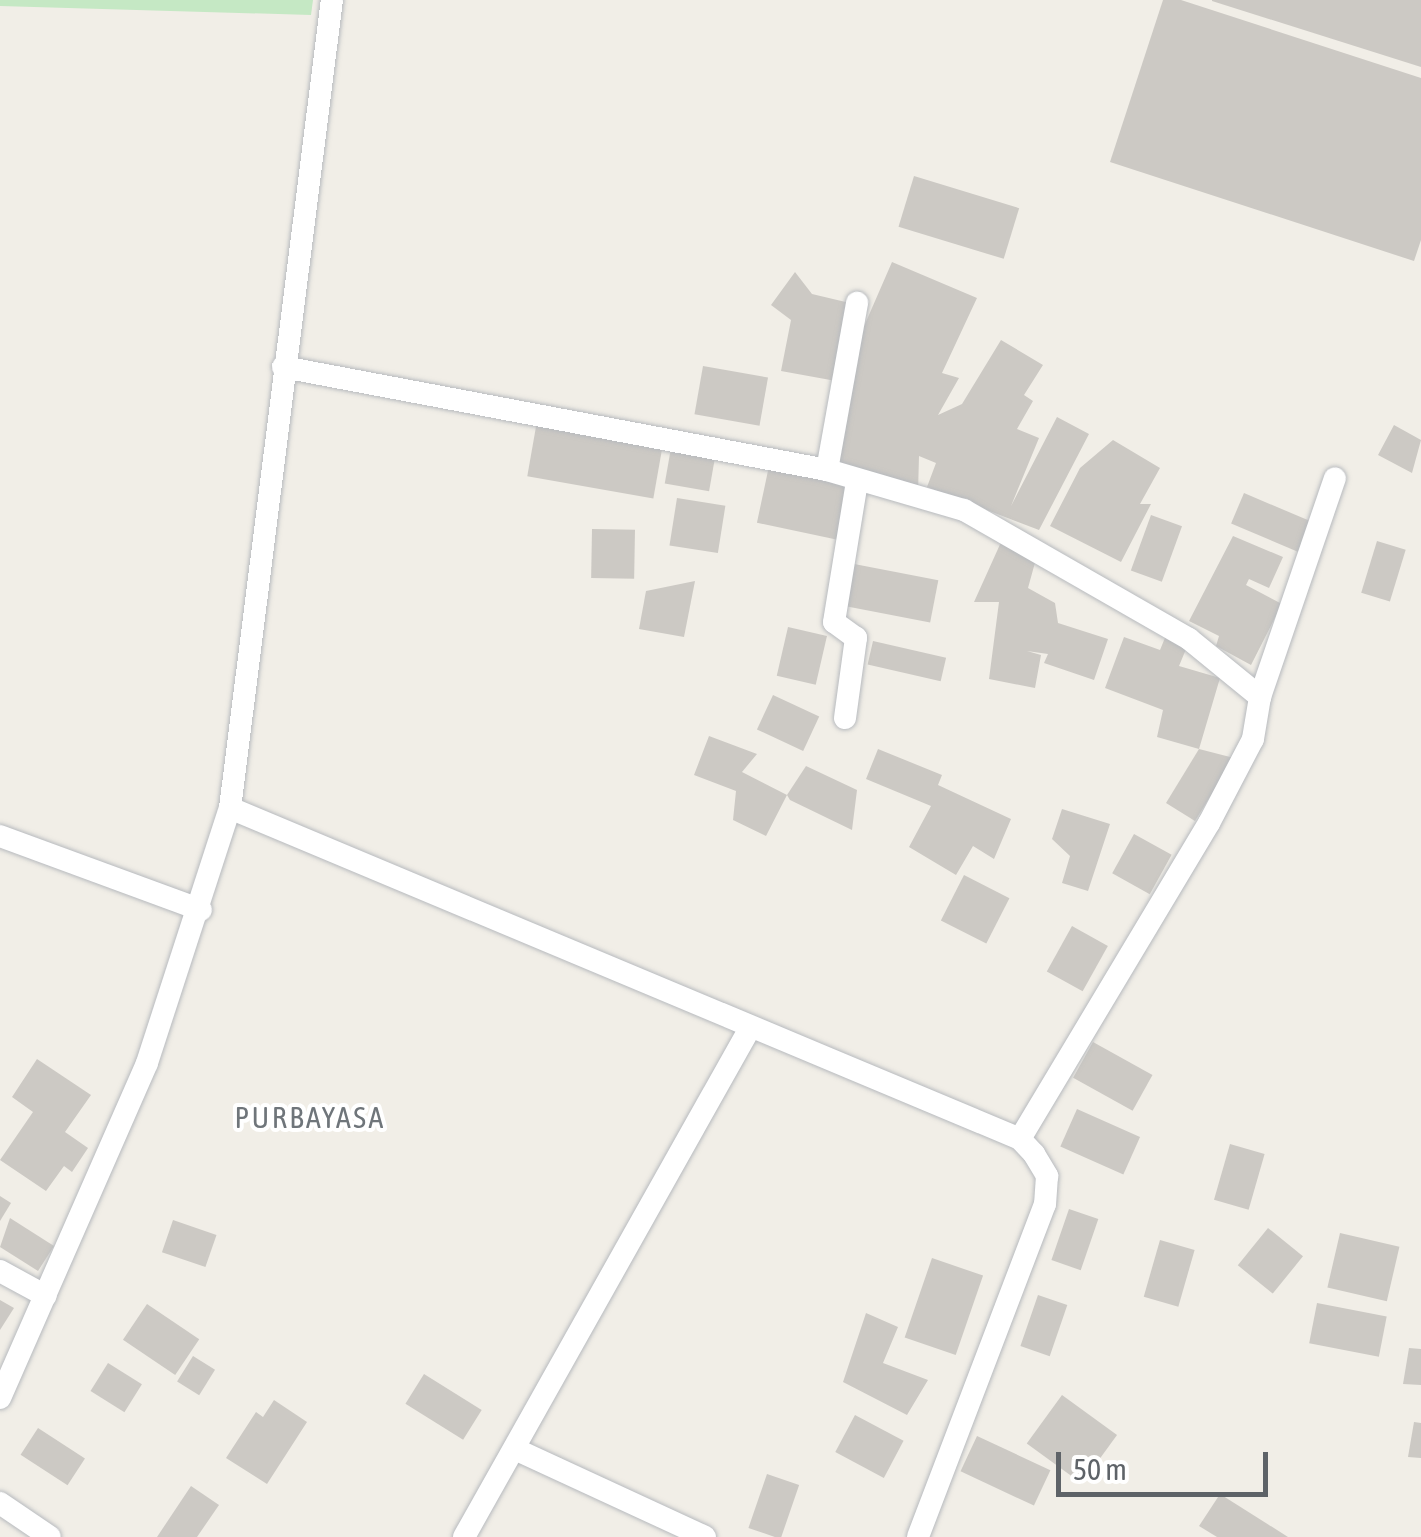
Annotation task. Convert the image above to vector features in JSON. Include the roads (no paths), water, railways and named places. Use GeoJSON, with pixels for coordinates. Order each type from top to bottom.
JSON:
{"type":"FeatureCollection","features":[{"type":"Feature","properties":{"kind":"street"},"geometry":{"type":"LineString","coordinates":[[0,1398],[147,1063],[201,910],[230,808],[332,0]]}},
{"type":"Feature","properties":{"kind":"street"},"geometry":{"type":"LineString","coordinates":[[827,470],[857,303]]}},
{"type":"Feature","properties":{"kind":"street"},"geometry":{"type":"LineString","coordinates":[[283,367],[827,470],[964,510],[1189,638],[1260,697]]}},
{"type":"Feature","properties":{"kind":"street"},"geometry":{"type":"LineString","coordinates":[[1020,1139],[1209,824],[1253,740],[1260,697],[1335,478]]}},
{"type":"Feature","properties":{"kind":"street"},"geometry":{"type":"LineString","coordinates":[[845,718],[856,638],[834,622],[856,481]]}},
{"type":"Feature","properties":{"kind":"street"},"geometry":{"type":"LineString","coordinates":[[230,808],[1020,1139],[1048,1176],[1045,1204],[918,1537]]}},
{"type":"Feature","properties":{"kind":"street"},"geometry":{"type":"LineString","coordinates":[[0,836],[201,910]]}},
{"type":"Feature","properties":{"kind":"street"},"geometry":{"type":"LineString","coordinates":[[464,1537],[517,1450],[750,1028]]}},
{"type":"Feature","properties":{"kind":"street"},"geometry":{"type":"LineString","coordinates":[[0,1271],[46,1296]]}},
{"type":"Feature","properties":{"kind":"street"},"geometry":{"type":"LineString","coordinates":[[517,1450],[704,1537]]}},
{"type":"Feature","properties":{"kind":"street"},"geometry":{"type":"LineString","coordinates":[[0,1504],[50,1537]]}},
{"type":"Feature","properties":{"kind":"district","name":"PURBAYASA"},"geometry":{"type":"Point","coordinates":[310,1117]}}]}
